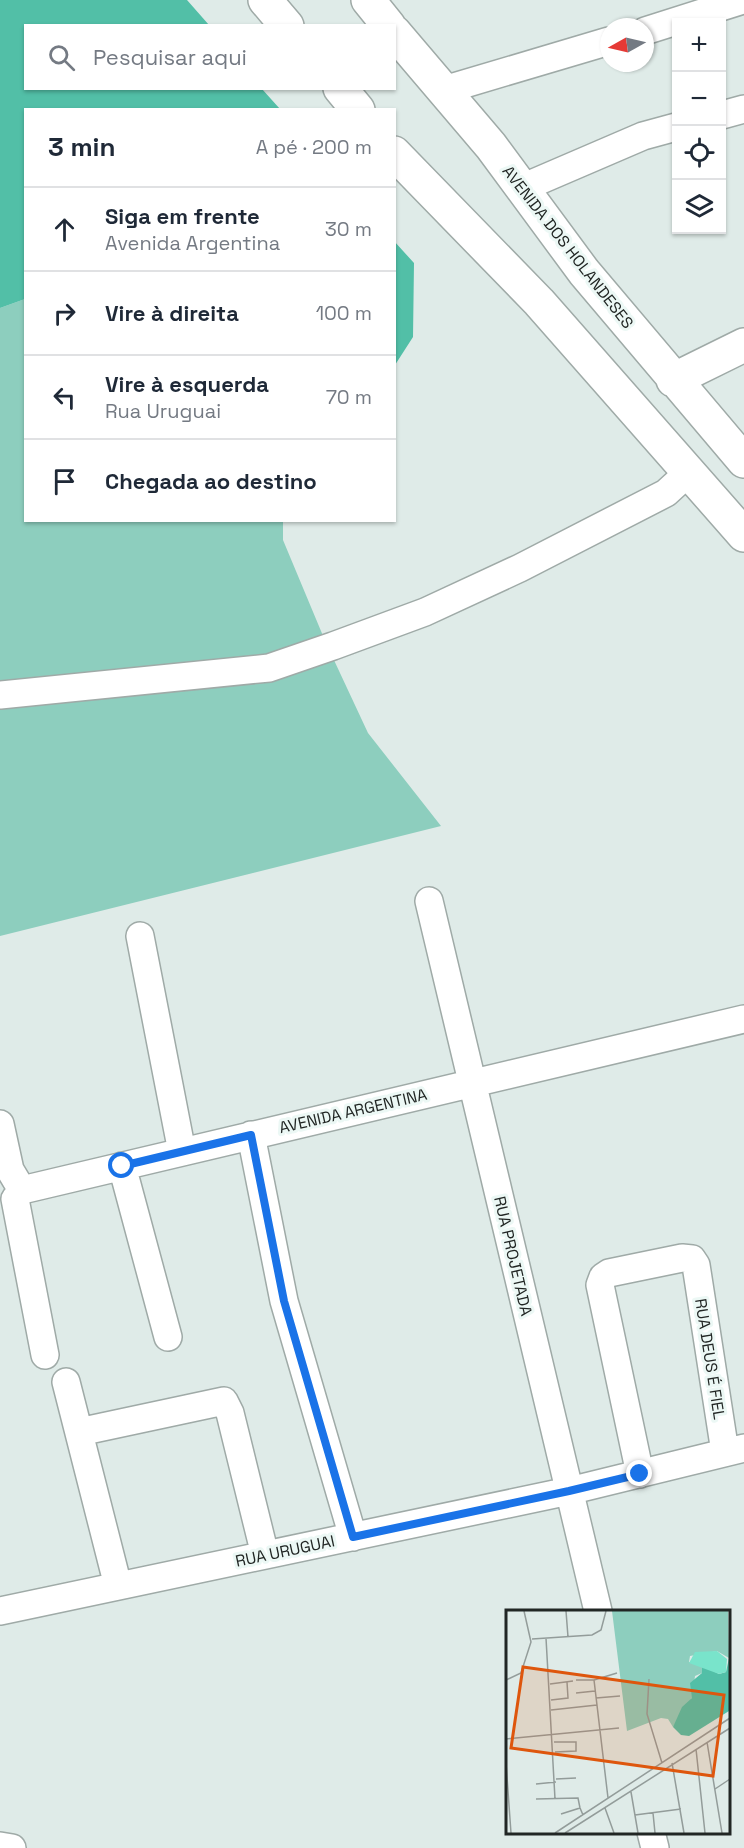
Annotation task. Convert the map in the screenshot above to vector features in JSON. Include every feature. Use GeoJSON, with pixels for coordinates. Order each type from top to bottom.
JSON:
{"type":"FeatureCollection","features":[{"type":"Feature","properties":{"kind":"main road"},"geometry":{"type":"LineString","coordinates":[[265,0],[285,24]]}},
{"type":"Feature","properties":{"kind":"main road"},"geometry":{"type":"LineString","coordinates":[[368,0],[387,24]]}},
{"type":"Feature","properties":{"kind":"main road","name":"AVENIDA DOS HOLANDESES"},"geometry":{"type":"LineString","coordinates":[[396,34],[491,146],[584,272],[673,380],[744,461]]}},
{"type":"Feature","properties":{"kind":"main road"},"geometry":{"type":"LineString","coordinates":[[342,90],[356,108]]}},
{"type":"Feature","properties":{"kind":"main road"},"geometry":{"type":"LineString","coordinates":[[396,155],[538,302],[744,535]]}},
{"type":"Feature","properties":{"kind":"main road"},"geometry":{"type":"LineString","coordinates":[[673,380],[744,345]]}},
{"type":"Feature","properties":{"kind":"street"},"geometry":{"type":"LineString","coordinates":[[654,28],[743,0]]}},
{"type":"Feature","properties":{"kind":"street"},"geometry":{"type":"LineString","coordinates":[[444,90],[600,44]]}},
{"type":"Feature","properties":{"kind":"street"},"geometry":{"type":"LineString","coordinates":[[726,115],[744,110]]}},
{"type":"Feature","properties":{"kind":"street"},"geometry":{"type":"LineString","coordinates":[[522,188],[643,136],[672,128]]}},
{"type":"Feature","properties":{"kind":"street"},"geometry":{"type":"LineString","coordinates":[[0,695],[269,668],[425,612],[520,568],[666,493],[689,472]]}},
{"type":"Feature","properties":{"kind":"street","name":"RUA PROJETADA"},"geometry":{"type":"LineString","coordinates":[[429,901],[598,1610]]}},
{"type":"Feature","properties":{"kind":"street"},"geometry":{"type":"LineString","coordinates":[[140,936],[182,1152]]}},
{"type":"Feature","properties":{"kind":"street","name":"AVENIDA ARGENTINA"},"geometry":{"type":"LineString","coordinates":[[22,1190],[744,1019]]}},
{"type":"Feature","properties":{"kind":"street"},"geometry":{"type":"LineString","coordinates":[[0,1124],[10,1170],[22,1190],[15,1199],[45,1355]]}},
{"type":"Feature","properties":{"kind":"street"},"geometry":{"type":"LineString","coordinates":[[251,1135],[284,1301],[353,1537]]}},
{"type":"Feature","properties":{"kind":"street"},"geometry":{"type":"LineString","coordinates":[[122,1166],[168,1337]]}},
{"type":"Feature","properties":{"kind":"street","name":"RUA DEUS É FIEL"},"geometry":{"type":"LineString","coordinates":[[640,1474],[600,1285],[603,1277],[609,1273],[692,1258],[696,1265],[735,1450]]}},
{"type":"Feature","properties":{"kind":"street"},"geometry":{"type":"LineString","coordinates":[[66,1382],[118,1586]]}},
{"type":"Feature","properties":{"kind":"street"},"geometry":{"type":"LineString","coordinates":[[79,1432],[224,1401],[230,1413],[265,1555]]}},
{"type":"Feature","properties":{"kind":"street","name":"RUA URUGUAI"},"geometry":{"type":"LineString","coordinates":[[0,1611],[569,1491],[735,1450]]}},
{"type":"Feature","properties":{"kind":"street"},"geometry":{"type":"LineString","coordinates":[[651,1833],[655,1848]]}},
{"type":"Feature","properties":{"kind":"street"},"geometry":{"type":"LineString","coordinates":[[0,1846],[12,1848]]}},
{"type":"Feature","properties":{"kind":"green space"},"geometry":{"type":"Polygon","coordinates":[[[0,0],[187,0],[208,24],[24,24],[24,90],[263,90],[279,108],[24,108],[24,299],[0,308],[0,0]]]}},
{"type":"Feature","properties":{"kind":"green space"},"geometry":{"type":"Polygon","coordinates":[[[396,243],[414,263],[413,337],[396,363],[396,243]]]}},
{"type":"Feature","properties":{"kind":"green space"},"geometry":{"type":"Polygon","coordinates":[[[24,299],[24,522],[283,522],[283,540],[326,643],[368,733],[441,826],[0,936],[0,308],[24,299]]]}},
{"type":"Feature","properties":{"kind":"route"},"geometry":{"type":"LineString","coordinates":[[122,1166],[251,1135],[284,1301],[353,1537],[640,1474]]}}]}
